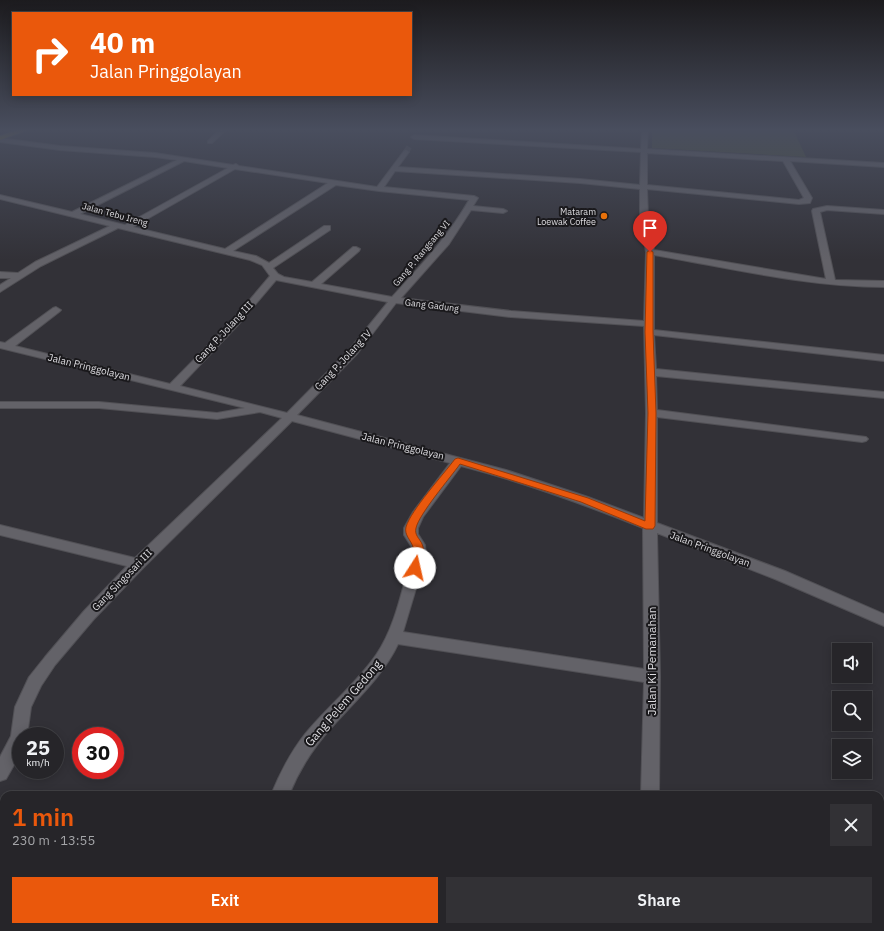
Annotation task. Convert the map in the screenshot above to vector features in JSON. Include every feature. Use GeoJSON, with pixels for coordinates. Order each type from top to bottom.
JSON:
{"type":"FeatureCollection","features":[{"type":"Feature","properties":{"kind":"street"},"geometry":{"type":"LineString","coordinates":[[74,214],[157,172]]}},
{"type":"Feature","properties":{"kind":"street"},"geometry":{"type":"LineString","coordinates":[[0,290],[18,276],[38,264],[121,227],[224,172]]}},
{"type":"Feature","properties":{"kind":"street"},"geometry":{"type":"LineString","coordinates":[[275,172],[378,189],[391,172]]}},
{"type":"Feature","properties":{"kind":"street"},"geometry":{"type":"LineString","coordinates":[[442,172],[643,187],[798,202],[807,201],[808,198],[793,172]]}},
{"type":"Feature","properties":{"kind":"street","name":"Jalan Ki Pemanahan"},"geometry":{"type":"LineString","coordinates":[[643,172],[644,216],[650,252],[649,328],[652,413],[650,526],[652,677],[650,791]]}},
{"type":"Feature","properties":{"kind":"street"},"geometry":{"type":"LineString","coordinates":[[226,252],[334,182]]}},
{"type":"Feature","properties":{"kind":"street","name":"Gang P. Rangsang VI"},"geometry":{"type":"LineString","coordinates":[[378,189],[474,198],[446,242],[394,300]]}},
{"type":"Feature","properties":{"kind":"street","name":"Jalan Tebu Ireng"},"geometry":{"type":"LineString","coordinates":[[0,196],[226,252]]}},
{"type":"Feature","properties":{"kind":"street"},"geometry":{"type":"LineString","coordinates":[[469,208],[503,211]]}},
{"type":"Feature","properties":{"kind":"street"},"geometry":{"type":"LineString","coordinates":[[831,282],[816,211],[827,208],[884,212]]}},
{"type":"Feature","properties":{"kind":"street"},"geometry":{"type":"LineString","coordinates":[[269,267],[327,228]]}},
{"type":"Feature","properties":{"kind":"street"},"geometry":{"type":"LineString","coordinates":[[315,284],[356,249]]}},
{"type":"Feature","properties":{"kind":"street"},"geometry":{"type":"LineString","coordinates":[[226,252],[253,258],[265,263],[275,276]]}},
{"type":"Feature","properties":{"kind":"street"},"geometry":{"type":"LineString","coordinates":[[650,252],[831,282],[884,284]]}},
{"type":"Feature","properties":{"kind":"street"},"geometry":{"type":"LineString","coordinates":[[0,274],[18,276]]}},
{"type":"Feature","properties":{"kind":"street","name":"Gang Gadung"},"geometry":{"type":"LineString","coordinates":[[275,276],[394,300],[649,328],[884,358]]}},
{"type":"Feature","properties":{"kind":"street","name":"Gang P. Jolang III"},"geometry":{"type":"LineString","coordinates":[[173,387],[234,324],[275,276]]}},
{"type":"Feature","properties":{"kind":"street","name":"Gang P. Jolang IV"},"geometry":{"type":"LineString","coordinates":[[289,417],[352,352],[394,300]]}},
{"type":"Feature","properties":{"kind":"street"},"geometry":{"type":"LineString","coordinates":[[4,346],[56,310]]}},
{"type":"Feature","properties":{"kind":"street","name":"Jalan Pringgolayan"},"geometry":{"type":"LineString","coordinates":[[4,346],[173,387],[458,461],[584,500],[780,575],[884,620]]}},
{"type":"Feature","properties":{"kind":"street"},"geometry":{"type":"LineString","coordinates":[[650,372],[884,395]]}},
{"type":"Feature","properties":{"kind":"street"},"geometry":{"type":"LineString","coordinates":[[0,405],[99,405],[217,416],[261,410]]}},
{"type":"Feature","properties":{"kind":"street"},"geometry":{"type":"LineString","coordinates":[[652,413],[862,439]]}},
{"type":"Feature","properties":{"kind":"street","name":"Gang Singosari III"},"geometry":{"type":"LineString","coordinates":[[0,774],[12,753],[19,736],[23,707],[35,682],[50,661],[89,615],[138,564],[289,417]]}},
{"type":"Feature","properties":{"kind":"street","name":"Gang Pelem Gedong"},"geometry":{"type":"LineString","coordinates":[[282,791],[296,761],[310,740],[382,659],[394,637],[419,555],[418,545],[411,535],[411,528],[418,515],[458,461]]}},
{"type":"Feature","properties":{"kind":"street"},"geometry":{"type":"LineString","coordinates":[[0,530],[138,564]]}},
{"type":"Feature","properties":{"kind":"street"},"geometry":{"type":"LineString","coordinates":[[394,637],[652,677]]}},
{"type":"Feature","properties":{"kind":"place","name":"Mataram Loewak Coffee"},"geometry":{"type":"Point","coordinates":[604,216]}},
{"type":"Feature","properties":{"kind":"route"},"geometry":{"type":"LineString","coordinates":[[415,568],[419,555],[418,545],[411,535],[411,528],[418,515],[458,461],[502,473],[584,500],[650,526],[652,413],[649,332],[650,252]]}}]}
